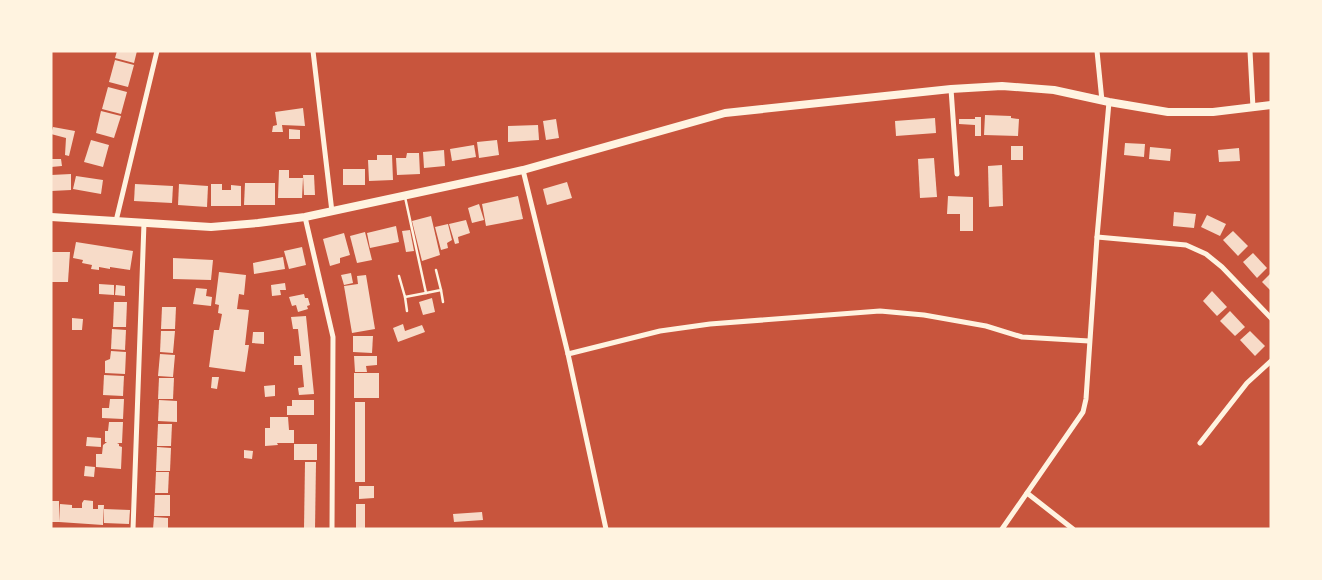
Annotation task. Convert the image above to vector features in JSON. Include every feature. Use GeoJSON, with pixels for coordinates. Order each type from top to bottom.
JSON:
{"type":"FeatureCollection","features":[{"type":"Feature","properties":{"kind":"main road"},"geometry":{"type":"LineString","coordinates":[[51,216],[211,227],[306,217],[523,170],[725,113],[951,89],[1010,86],[1054,90],[1168,112],[1213,112],[1271,105]]}},
{"type":"Feature","properties":{"kind":"street"},"geometry":{"type":"LineString","coordinates":[[116,221],[157,51]]}},
{"type":"Feature","properties":{"kind":"street"},"geometry":{"type":"LineString","coordinates":[[313,51],[332,212]]}},
{"type":"Feature","properties":{"kind":"street"},"geometry":{"type":"LineString","coordinates":[[1002,529],[1083,412],[1086,399],[1105,101],[1097,51]]}},
{"type":"Feature","properties":{"kind":"street"},"geometry":{"type":"LineString","coordinates":[[1250,51],[1253,108]]}},
{"type":"Feature","properties":{"kind":"street"},"geometry":{"type":"LineString","coordinates":[[951,89],[957,174]]}},
{"type":"Feature","properties":{"kind":"street"},"geometry":{"type":"LineString","coordinates":[[523,170],[568,354],[606,529]]}},
{"type":"Feature","properties":{"kind":"street"},"geometry":{"type":"LineString","coordinates":[[306,217],[333,337],[332,529]]}},
{"type":"Feature","properties":{"kind":"street"},"geometry":{"type":"LineString","coordinates":[[133,529],[144,223]]}},
{"type":"Feature","properties":{"kind":"street"},"geometry":{"type":"LineString","coordinates":[[1097,236],[1186,245],[1206,254],[1222,267],[1271,318]]}},
{"type":"Feature","properties":{"kind":"street"},"geometry":{"type":"LineString","coordinates":[[568,354],[660,331],[710,324],[880,311],[924,315],[986,326],[1022,337],[1089,340]]}},
{"type":"Feature","properties":{"kind":"street"},"geometry":{"type":"LineString","coordinates":[[1200,443],[1247,383],[1271,361]]}},
{"type":"Feature","properties":{"kind":"street"},"geometry":{"type":"LineString","coordinates":[[1027,493],[1073,529]]}},
{"type":"Feature","properties":{"kind":"lane"},"geometry":{"type":"LineString","coordinates":[[404,196],[426,293]]}},
{"type":"Feature","properties":{"kind":"lane"},"geometry":{"type":"LineString","coordinates":[[436,270],[443,302]]}},
{"type":"Feature","properties":{"kind":"lane"},"geometry":{"type":"LineString","coordinates":[[400,276],[407,311]]}},
{"type":"Feature","properties":{"kind":"lane"},"geometry":{"type":"LineString","coordinates":[[405,297],[441,290]]}},
{"type":"Feature","properties":{"kind":"building"},"geometry":{"type":"Polygon","coordinates":[[[117,51],[137,51],[134,63],[115,58],[117,51]]]}},
{"type":"Feature","properties":{"kind":"building"},"geometry":{"type":"Polygon","coordinates":[[[115,60],[134,65],[128,87],[109,82],[115,60]]]}},
{"type":"Feature","properties":{"kind":"building"},"geometry":{"type":"Polygon","coordinates":[[[108,87],[127,92],[121,114],[102,109],[108,87]]]}},
{"type":"Feature","properties":{"kind":"building"},"geometry":{"type":"Polygon","coordinates":[[[303,108],[305,126],[282,125],[283,132],[272,132],[273,126],[277,125],[275,112],[303,108]]]}},
{"type":"Feature","properties":{"kind":"building"},"geometry":{"type":"Polygon","coordinates":[[[101,111],[121,116],[114,138],[96,133],[101,111]]]}},
{"type":"Feature","properties":{"kind":"building"},"geometry":{"type":"Polygon","coordinates":[[[985,115],[1011,116],[1011,118],[1019,119],[1018,136],[984,135],[985,115]]]}},
{"type":"Feature","properties":{"kind":"building"},"geometry":{"type":"Polygon","coordinates":[[[975,117],[981,117],[981,136],[975,136],[975,125],[959,124],[959,119],[975,119],[975,117]]]}},
{"type":"Feature","properties":{"kind":"building"},"geometry":{"type":"Polygon","coordinates":[[[935,118],[936,133],[896,136],[895,121],[935,118]]]}},
{"type":"Feature","properties":{"kind":"building"},"geometry":{"type":"Polygon","coordinates":[[[556,119],[559,138],[546,140],[543,121],[556,119]]]}},
{"type":"Feature","properties":{"kind":"building"},"geometry":{"type":"Polygon","coordinates":[[[538,125],[539,140],[508,142],[508,126],[538,125]]]}},
{"type":"Feature","properties":{"kind":"building"},"geometry":{"type":"Polygon","coordinates":[[[53,127],[75,131],[69,156],[65,155],[66,138],[51,134],[53,127]]]}},
{"type":"Feature","properties":{"kind":"building"},"geometry":{"type":"Polygon","coordinates":[[[289,129],[300,130],[300,139],[289,139],[289,129]]]}},
{"type":"Feature","properties":{"kind":"building"},"geometry":{"type":"Polygon","coordinates":[[[91,140],[109,145],[103,167],[84,162],[91,140]]]}},
{"type":"Feature","properties":{"kind":"building"},"geometry":{"type":"Polygon","coordinates":[[[497,140],[499,155],[479,158],[477,142],[497,140]]]}},
{"type":"Feature","properties":{"kind":"building"},"geometry":{"type":"Polygon","coordinates":[[[1125,143],[1145,144],[1144,157],[1124,155],[1125,143]]]}},
{"type":"Feature","properties":{"kind":"building"},"geometry":{"type":"Polygon","coordinates":[[[474,145],[476,157],[452,161],[450,149],[474,145]]]}},
{"type":"Feature","properties":{"kind":"building"},"geometry":{"type":"Polygon","coordinates":[[[1011,146],[1023,146],[1023,160],[1011,160],[1011,146]]]}},
{"type":"Feature","properties":{"kind":"building"},"geometry":{"type":"Polygon","coordinates":[[[1150,147],[1171,149],[1170,161],[1149,159],[1150,147]]]}},
{"type":"Feature","properties":{"kind":"building"},"geometry":{"type":"Polygon","coordinates":[[[1239,148],[1240,161],[1219,162],[1218,150],[1239,148]]]}},
{"type":"Feature","properties":{"kind":"building"},"geometry":{"type":"Polygon","coordinates":[[[444,150],[445,166],[424,168],[423,152],[444,150]]]}},
{"type":"Feature","properties":{"kind":"building"},"geometry":{"type":"Polygon","coordinates":[[[407,153],[419,153],[420,174],[397,175],[396,158],[406,158],[407,153]]]}},
{"type":"Feature","properties":{"kind":"building"},"geometry":{"type":"Polygon","coordinates":[[[377,155],[392,155],[393,180],[369,181],[368,160],[377,160],[377,155]]]}},
{"type":"Feature","properties":{"kind":"building"},"geometry":{"type":"Polygon","coordinates":[[[934,158],[937,197],[920,198],[918,159],[934,158]]]}},
{"type":"Feature","properties":{"kind":"building"},"geometry":{"type":"Polygon","coordinates":[[[51,159],[61,159],[62,166],[51,167],[51,159]]]}},
{"type":"Feature","properties":{"kind":"building"},"geometry":{"type":"Polygon","coordinates":[[[1002,165],[1003,206],[989,207],[988,166],[1002,165]]]}},
{"type":"Feature","properties":{"kind":"building"},"geometry":{"type":"Polygon","coordinates":[[[343,169],[365,169],[365,185],[343,185],[343,169]]]}},
{"type":"Feature","properties":{"kind":"building"},"geometry":{"type":"Polygon","coordinates":[[[279,170],[289,170],[289,178],[303,178],[302,198],[278,198],[279,170]]]}},
{"type":"Feature","properties":{"kind":"building"},"geometry":{"type":"Polygon","coordinates":[[[71,174],[71,190],[51,191],[51,175],[71,174]]]}},
{"type":"Feature","properties":{"kind":"building"},"geometry":{"type":"Polygon","coordinates":[[[303,175],[314,175],[315,195],[304,195],[303,175]]]}},
{"type":"Feature","properties":{"kind":"building"},"geometry":{"type":"Polygon","coordinates":[[[76,176],[103,180],[101,194],[73,189],[76,176]]]}},
{"type":"Feature","properties":{"kind":"building"},"geometry":{"type":"Polygon","coordinates":[[[567,182],[572,198],[547,205],[543,189],[567,182]]]}},
{"type":"Feature","properties":{"kind":"building"},"geometry":{"type":"Polygon","coordinates":[[[245,183],[275,183],[275,205],[244,205],[245,183]]]}},
{"type":"Feature","properties":{"kind":"building"},"geometry":{"type":"Polygon","coordinates":[[[135,184],[173,186],[172,203],[134,201],[135,184]]]}},
{"type":"Feature","properties":{"kind":"building"},"geometry":{"type":"Polygon","coordinates":[[[179,184],[208,186],[207,207],[178,205],[179,184]]]}},
{"type":"Feature","properties":{"kind":"building"},"geometry":{"type":"Polygon","coordinates":[[[211,184],[222,184],[222,190],[231,190],[231,185],[241,186],[241,206],[211,206],[211,184]]]}},
{"type":"Feature","properties":{"kind":"building"},"geometry":{"type":"Polygon","coordinates":[[[518,196],[523,219],[486,226],[482,204],[518,196]]]}},
{"type":"Feature","properties":{"kind":"building"},"geometry":{"type":"Polygon","coordinates":[[[948,196],[973,197],[973,231],[960,231],[960,214],[947,214],[948,196]]]}},
{"type":"Feature","properties":{"kind":"building"},"geometry":{"type":"Polygon","coordinates":[[[479,204],[484,220],[472,223],[468,208],[479,204]]]}},
{"type":"Feature","properties":{"kind":"building"},"geometry":{"type":"Polygon","coordinates":[[[1174,212],[1196,214],[1194,228],[1173,226],[1174,212]]]}},
{"type":"Feature","properties":{"kind":"building"},"geometry":{"type":"Polygon","coordinates":[[[1207,215],[1226,224],[1220,236],[1201,227],[1207,215]]]}},
{"type":"Feature","properties":{"kind":"building"},"geometry":{"type":"Polygon","coordinates":[[[431,216],[440,255],[422,261],[412,221],[431,216]]]}},
{"type":"Feature","properties":{"kind":"building"},"geometry":{"type":"Polygon","coordinates":[[[466,220],[470,233],[458,237],[459,243],[455,244],[449,224],[466,220]]]}},
{"type":"Feature","properties":{"kind":"building"},"geometry":{"type":"Polygon","coordinates":[[[448,224],[452,240],[447,243],[448,248],[441,250],[435,227],[448,224]]]}},
{"type":"Feature","properties":{"kind":"building"},"geometry":{"type":"Polygon","coordinates":[[[396,226],[399,242],[370,248],[367,233],[396,226]]]}},
{"type":"Feature","properties":{"kind":"building"},"geometry":{"type":"Polygon","coordinates":[[[410,230],[414,251],[406,252],[402,231],[410,230]]]}},
{"type":"Feature","properties":{"kind":"building"},"geometry":{"type":"Polygon","coordinates":[[[1233,231],[1248,246],[1238,256],[1223,240],[1233,231]]]}},
{"type":"Feature","properties":{"kind":"building"},"geometry":{"type":"Polygon","coordinates":[[[365,232],[372,260],[357,263],[350,236],[365,232]]]}},
{"type":"Feature","properties":{"kind":"building"},"geometry":{"type":"Polygon","coordinates":[[[344,233],[350,255],[340,258],[340,263],[330,266],[323,239],[344,233]]]}},
{"type":"Feature","properties":{"kind":"building"},"geometry":{"type":"Polygon","coordinates":[[[76,242],[133,251],[130,270],[110,267],[110,269],[99,267],[99,270],[91,269],[92,265],[82,263],[83,260],[73,258],[76,242]]]}},
{"type":"Feature","properties":{"kind":"building"},"geometry":{"type":"Polygon","coordinates":[[[302,247],[306,265],[289,269],[284,251],[302,247]]]}},
{"type":"Feature","properties":{"kind":"building"},"geometry":{"type":"Polygon","coordinates":[[[51,252],[70,252],[68,282],[51,282],[51,252]]]}},
{"type":"Feature","properties":{"kind":"building"},"geometry":{"type":"Polygon","coordinates":[[[1253,253],[1267,268],[1257,278],[1243,262],[1253,253]]]}},
{"type":"Feature","properties":{"kind":"building"},"geometry":{"type":"Polygon","coordinates":[[[283,257],[285,269],[254,274],[253,263],[283,257]]]}},
{"type":"Feature","properties":{"kind":"building"},"geometry":{"type":"Polygon","coordinates":[[[173,258],[213,260],[211,280],[173,279],[173,258]]]}},
{"type":"Feature","properties":{"kind":"building"},"geometry":{"type":"Polygon","coordinates":[[[219,272],[246,275],[244,295],[239,294],[237,309],[249,310],[245,345],[249,345],[245,372],[209,367],[214,330],[219,330],[222,314],[218,313],[219,305],[215,304],[219,272]]]}},
{"type":"Feature","properties":{"kind":"building"},"geometry":{"type":"Polygon","coordinates":[[[351,273],[353,283],[344,285],[341,275],[351,273]]]}},
{"type":"Feature","properties":{"kind":"building"},"geometry":{"type":"Polygon","coordinates":[[[1271,273],[1271,291],[1262,282],[1271,273]]]}},
{"type":"Feature","properties":{"kind":"building"},"geometry":{"type":"Polygon","coordinates":[[[366,275],[375,329],[352,333],[344,286],[358,284],[357,276],[366,275]]]}},
{"type":"Feature","properties":{"kind":"building"},"geometry":{"type":"Polygon","coordinates":[[[285,283],[286,290],[280,290],[281,295],[272,296],[271,285],[285,283]]]}},
{"type":"Feature","properties":{"kind":"building"},"geometry":{"type":"Polygon","coordinates":[[[99,284],[114,285],[114,295],[99,294],[99,284]]]}},
{"type":"Feature","properties":{"kind":"building"},"geometry":{"type":"Polygon","coordinates":[[[116,285],[125,286],[125,296],[115,295],[116,285]]]}},
{"type":"Feature","properties":{"kind":"building"},"geometry":{"type":"Polygon","coordinates":[[[196,288],[207,289],[206,296],[212,297],[211,306],[193,304],[196,288]]]}},
{"type":"Feature","properties":{"kind":"building"},"geometry":{"type":"Polygon","coordinates":[[[1212,291],[1227,307],[1217,316],[1203,301],[1212,291]]]}},
{"type":"Feature","properties":{"kind":"building"},"geometry":{"type":"Polygon","coordinates":[[[304,294],[305,298],[308,298],[310,305],[307,306],[308,309],[298,312],[296,305],[292,306],[289,297],[304,294]]]}},
{"type":"Feature","properties":{"kind":"building"},"geometry":{"type":"Polygon","coordinates":[[[432,298],[435,312],[423,315],[419,302],[432,298]]]}},
{"type":"Feature","properties":{"kind":"building"},"geometry":{"type":"Polygon","coordinates":[[[114,302],[127,302],[126,327],[113,327],[114,302]]]}},
{"type":"Feature","properties":{"kind":"building"},"geometry":{"type":"Polygon","coordinates":[[[162,307],[176,307],[175,329],[161,329],[162,307]]]}},
{"type":"Feature","properties":{"kind":"building"},"geometry":{"type":"Polygon","coordinates":[[[1230,311],[1245,327],[1235,336],[1220,321],[1230,311]]]}},
{"type":"Feature","properties":{"kind":"building"},"geometry":{"type":"Polygon","coordinates":[[[306,316],[314,394],[299,395],[298,388],[304,387],[302,365],[294,365],[294,356],[301,356],[298,329],[293,329],[291,317],[306,316]]]}},
{"type":"Feature","properties":{"kind":"building"},"geometry":{"type":"Polygon","coordinates":[[[72,318],[83,319],[82,330],[72,330],[72,318]]]}},
{"type":"Feature","properties":{"kind":"building"},"geometry":{"type":"Polygon","coordinates":[[[403,324],[405,331],[422,325],[425,332],[398,342],[393,328],[403,324]]]}},
{"type":"Feature","properties":{"kind":"building"},"geometry":{"type":"Polygon","coordinates":[[[112,329],[126,330],[125,350],[111,349],[112,329]]]}},
{"type":"Feature","properties":{"kind":"building"},"geometry":{"type":"Polygon","coordinates":[[[161,331],[175,331],[173,353],[160,352],[161,331]]]}},
{"type":"Feature","properties":{"kind":"building"},"geometry":{"type":"Polygon","coordinates":[[[1250,331],[1265,346],[1255,356],[1240,340],[1250,331]]]}},
{"type":"Feature","properties":{"kind":"building"},"geometry":{"type":"Polygon","coordinates":[[[253,332],[264,332],[264,344],[252,343],[253,332]]]}},
{"type":"Feature","properties":{"kind":"building"},"geometry":{"type":"Polygon","coordinates":[[[353,336],[373,336],[372,353],[353,352],[353,336]]]}},
{"type":"Feature","properties":{"kind":"building"},"geometry":{"type":"Polygon","coordinates":[[[111,351],[126,352],[125,374],[105,373],[105,361],[110,359],[111,351]]]}},
{"type":"Feature","properties":{"kind":"building"},"geometry":{"type":"Polygon","coordinates":[[[160,354],[175,355],[173,377],[158,376],[160,354]]]}},
{"type":"Feature","properties":{"kind":"building"},"geometry":{"type":"Polygon","coordinates":[[[354,356],[377,356],[377,365],[366,366],[367,372],[355,372],[354,356]]]}},
{"type":"Feature","properties":{"kind":"building"},"geometry":{"type":"Polygon","coordinates":[[[354,373],[379,373],[379,398],[354,398],[354,373]]]}},
{"type":"Feature","properties":{"kind":"building"},"geometry":{"type":"Polygon","coordinates":[[[104,375],[124,376],[123,396],[103,395],[104,375]]]}},
{"type":"Feature","properties":{"kind":"building"},"geometry":{"type":"Polygon","coordinates":[[[212,377],[219,377],[217,389],[211,388],[212,377]]]}},
{"type":"Feature","properties":{"kind":"building"},"geometry":{"type":"Polygon","coordinates":[[[159,378],[174,378],[173,399],[158,399],[159,378]]]}},
{"type":"Feature","properties":{"kind":"building"},"geometry":{"type":"Polygon","coordinates":[[[275,385],[275,396],[265,397],[264,386],[275,385]]]}},
{"type":"Feature","properties":{"kind":"building"},"geometry":{"type":"Polygon","coordinates":[[[110,399],[124,399],[123,419],[102,418],[102,408],[109,408],[110,399]]]}},
{"type":"Feature","properties":{"kind":"building"},"geometry":{"type":"Polygon","coordinates":[[[159,400],[177,401],[177,422],[158,421],[159,400]]]}},
{"type":"Feature","properties":{"kind":"building"},"geometry":{"type":"Polygon","coordinates":[[[292,400],[314,400],[314,415],[287,415],[287,406],[292,406],[292,400]]]}},
{"type":"Feature","properties":{"kind":"building"},"geometry":{"type":"Polygon","coordinates":[[[355,402],[365,402],[365,482],[355,482],[355,402]]]}},
{"type":"Feature","properties":{"kind":"building"},"geometry":{"type":"Polygon","coordinates":[[[270,417],[288,417],[289,430],[294,430],[294,443],[277,443],[278,445],[265,446],[265,428],[270,428],[270,417]]]}},
{"type":"Feature","properties":{"kind":"building"},"geometry":{"type":"Polygon","coordinates":[[[109,422],[123,422],[122,443],[117,443],[122,447],[121,469],[96,467],[96,454],[102,454],[103,445],[107,442],[105,442],[105,431],[108,431],[109,422]]]}},
{"type":"Feature","properties":{"kind":"building"},"geometry":{"type":"Polygon","coordinates":[[[158,424],[172,424],[171,446],[157,446],[158,424]]]}},
{"type":"Feature","properties":{"kind":"building"},"geometry":{"type":"Polygon","coordinates":[[[87,437],[101,438],[101,447],[86,446],[87,437]]]}},
{"type":"Feature","properties":{"kind":"building"},"geometry":{"type":"Polygon","coordinates":[[[294,444],[317,444],[317,460],[294,460],[294,444]]]}},
{"type":"Feature","properties":{"kind":"building"},"geometry":{"type":"Polygon","coordinates":[[[157,447],[171,448],[170,471],[156,471],[157,447]]]}},
{"type":"Feature","properties":{"kind":"building"},"geometry":{"type":"Polygon","coordinates":[[[244,450],[253,451],[252,459],[244,458],[244,450]]]}},
{"type":"Feature","properties":{"kind":"building"},"geometry":{"type":"Polygon","coordinates":[[[305,462],[316,462],[315,529],[304,529],[305,462]]]}},
{"type":"Feature","properties":{"kind":"building"},"geometry":{"type":"Polygon","coordinates":[[[85,466],[95,467],[94,477],[84,476],[85,466]]]}},
{"type":"Feature","properties":{"kind":"building"},"geometry":{"type":"Polygon","coordinates":[[[156,472],[169,472],[168,493],[155,493],[156,472]]]}},
{"type":"Feature","properties":{"kind":"building"},"geometry":{"type":"Polygon","coordinates":[[[359,486],[374,486],[374,498],[359,499],[359,486]]]}},
{"type":"Feature","properties":{"kind":"building"},"geometry":{"type":"Polygon","coordinates":[[[155,495],[170,495],[170,516],[154,516],[155,495]]]}},
{"type":"Feature","properties":{"kind":"building"},"geometry":{"type":"Polygon","coordinates":[[[84,500],[93,501],[93,509],[98,509],[98,505],[104,505],[103,525],[59,522],[60,504],[72,505],[72,508],[82,508],[84,500]]]}},
{"type":"Feature","properties":{"kind":"building"},"geometry":{"type":"Polygon","coordinates":[[[51,501],[59,501],[59,522],[51,522],[51,501]]]}},
{"type":"Feature","properties":{"kind":"building"},"geometry":{"type":"Polygon","coordinates":[[[356,504],[365,504],[365,529],[356,529],[356,504]]]}},
{"type":"Feature","properties":{"kind":"building"},"geometry":{"type":"Polygon","coordinates":[[[104,509],[130,510],[129,524],[104,523],[104,509]]]}},
{"type":"Feature","properties":{"kind":"building"},"geometry":{"type":"Polygon","coordinates":[[[482,512],[483,520],[454,522],[453,514],[482,512]]]}},
{"type":"Feature","properties":{"kind":"building"},"geometry":{"type":"Polygon","coordinates":[[[154,517],[168,518],[168,529],[153,529],[154,517]]]}}]}
